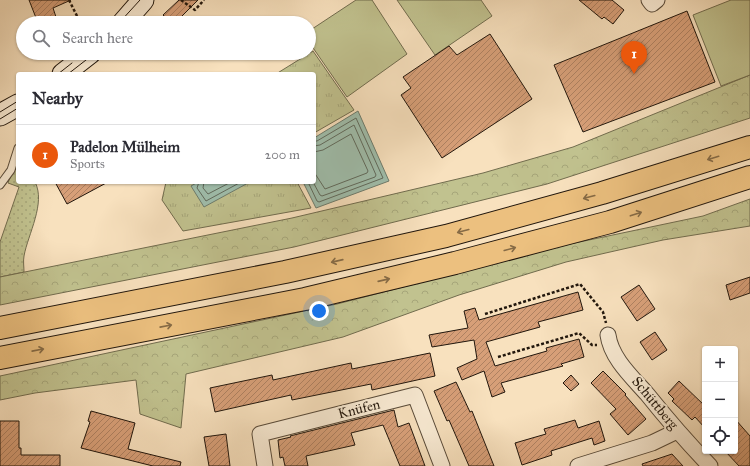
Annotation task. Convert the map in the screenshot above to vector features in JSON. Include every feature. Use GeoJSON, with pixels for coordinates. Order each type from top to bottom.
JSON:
{"type":"FeatureCollection","features":[{"type":"Feature","properties":{"kind":"highway"},"geometry":{"type":"LineString","coordinates":[[0,328],[284,272],[446,236],[602,193],[750,147]]}},
{"type":"Feature","properties":{"kind":"highway"},"geometry":{"type":"LineString","coordinates":[[0,358],[305,299],[455,264],[610,222],[750,177]]}},
{"type":"Feature","properties":{"kind":"street"},"geometry":{"type":"LineString","coordinates":[[129,16],[143,0]]}},
{"type":"Feature","properties":{"kind":"street"},"geometry":{"type":"LineString","coordinates":[[649,0],[652,4],[657,0]]}},
{"type":"Feature","properties":{"kind":"street"},"geometry":{"type":"LineString","coordinates":[[66,72],[81,60]]}},
{"type":"Feature","properties":{"kind":"street"},"geometry":{"type":"LineString","coordinates":[[0,115],[16,106]]}},
{"type":"Feature","properties":{"kind":"street","name":"Schüttberg"},"geometry":{"type":"LineString","coordinates":[[609,339],[620,363],[677,431],[710,466]]}},
{"type":"Feature","properties":{"kind":"street","name":"Knüfen"},"geometry":{"type":"LineString","coordinates":[[265,466],[260,434],[415,395],[442,466]]}},
{"type":"Feature","properties":{"kind":"street"},"geometry":{"type":"LineString","coordinates":[[578,466],[652,443],[677,431]]}},
{"type":"Feature","properties":{"kind":"lane"},"geometry":{"type":"LineString","coordinates":[[0,185],[11,170],[16,154]]}},
{"type":"Feature","properties":{"kind":"path"},"geometry":{"type":"LineString","coordinates":[[69,0],[77,16]]}},
{"type":"Feature","properties":{"kind":"path"},"geometry":{"type":"LineString","coordinates":[[181,0],[195,10],[204,0]]}},
{"type":"Feature","properties":{"kind":"path"},"geometry":{"type":"LineString","coordinates":[[485,314],[580,284],[603,312],[609,339],[592,345],[579,334],[498,357]]}},
{"type":"Feature","properties":{"kind":"green space"},"geometry":{"type":"Polygon","coordinates":[[[356,0],[372,0],[407,54],[347,97],[316,52],[316,26],[356,0]]]}},
{"type":"Feature","properties":{"kind":"green space"},"geometry":{"type":"Polygon","coordinates":[[[397,0],[481,0],[492,16],[435,55],[397,0]]]}},
{"type":"Feature","properties":{"kind":"green space"},"geometry":{"type":"Polygon","coordinates":[[[731,0],[750,0],[750,75],[721,86],[693,15],[731,0]]]}},
{"type":"Feature","properties":{"kind":"green space"},"geometry":{"type":"Polygon","coordinates":[[[316,55],[354,110],[316,132],[316,72],[279,72],[299,60],[316,60],[316,55]]]}},
{"type":"Feature","properties":{"kind":"green space"},"geometry":{"type":"Polygon","coordinates":[[[750,75],[750,118],[547,184],[294,247],[0,305],[0,277],[292,218],[483,173],[573,147],[750,75]]]}},
{"type":"Feature","properties":{"kind":"green space"},"geometry":{"type":"Polygon","coordinates":[[[13,169],[16,170],[16,184],[36,184],[38,190],[38,199],[35,219],[24,256],[24,272],[0,277],[0,242],[19,187],[8,183],[13,169]]]}},
{"type":"Feature","properties":{"kind":"green space"},"geometry":{"type":"Polygon","coordinates":[[[166,184],[298,184],[311,208],[183,231],[162,200],[166,184]]]}},
{"type":"Feature","properties":{"kind":"green space"},"geometry":{"type":"Polygon","coordinates":[[[750,199],[750,226],[663,240],[566,262],[459,295],[343,337],[186,374],[181,428],[140,414],[136,380],[35,393],[0,400],[0,376],[337,304],[570,244],[703,216],[750,199]]]}},
{"type":"Feature","properties":{"kind":"water"},"geometry":{"type":"Polygon","coordinates":[[[358,111],[389,181],[316,208],[304,184],[316,184],[316,137],[358,111]]]}},
{"type":"Feature","properties":{"kind":"water"},"geometry":{"type":"Polygon","coordinates":[[[194,184],[246,184],[204,207],[191,186],[194,184]]]}},
{"type":"Feature","properties":{"kind":"building"},"geometry":{"type":"Polygon","coordinates":[[[29,0],[71,0],[53,8],[56,16],[35,16],[29,0]]]}},
{"type":"Feature","properties":{"kind":"building"},"geometry":{"type":"Polygon","coordinates":[[[179,0],[198,0],[182,16],[163,15],[179,0]]]}},
{"type":"Feature","properties":{"kind":"building"},"geometry":{"type":"Polygon","coordinates":[[[579,0],[612,0],[624,10],[613,24],[604,17],[602,19],[579,0]]]}},
{"type":"Feature","properties":{"kind":"building"},"geometry":{"type":"Polygon","coordinates":[[[687,11],[715,82],[583,132],[554,65],[687,11]]]}},
{"type":"Feature","properties":{"kind":"building"},"geometry":{"type":"Polygon","coordinates":[[[490,34],[532,99],[442,158],[401,95],[411,88],[403,77],[449,46],[457,55],[490,34]]]}},
{"type":"Feature","properties":{"kind":"building"},"geometry":{"type":"Polygon","coordinates":[[[56,184],[104,184],[67,204],[56,184]]]}},
{"type":"Feature","properties":{"kind":"building"},"geometry":{"type":"Polygon","coordinates":[[[750,277],[750,293],[730,300],[726,285],[750,277]]]}},
{"type":"Feature","properties":{"kind":"building"},"geometry":{"type":"Polygon","coordinates":[[[639,285],[655,309],[637,321],[621,297],[639,285]]]}},
{"type":"Feature","properties":{"kind":"building"},"geometry":{"type":"Polygon","coordinates":[[[578,292],[583,310],[538,322],[540,327],[486,342],[495,366],[547,351],[546,348],[579,339],[584,357],[561,364],[563,366],[501,383],[505,392],[492,397],[484,371],[462,380],[457,368],[477,359],[474,340],[432,347],[429,335],[468,328],[464,311],[475,308],[479,320],[578,292]]]}},
{"type":"Feature","properties":{"kind":"building"},"geometry":{"type":"Polygon","coordinates":[[[655,332],[667,350],[652,360],[640,342],[655,332]]]}},
{"type":"Feature","properties":{"kind":"building"},"geometry":{"type":"Polygon","coordinates":[[[430,353],[435,376],[372,390],[371,384],[292,400],[291,395],[215,412],[210,388],[272,375],[273,380],[351,363],[352,369],[430,353]]]}},
{"type":"Feature","properties":{"kind":"building"},"geometry":{"type":"Polygon","coordinates":[[[603,371],[626,394],[625,395],[646,419],[628,435],[610,414],[616,409],[591,383],[603,371]]]}},
{"type":"Feature","properties":{"kind":"building"},"geometry":{"type":"Polygon","coordinates":[[[571,375],[579,384],[571,391],[563,383],[571,375]]]}},
{"type":"Feature","properties":{"kind":"building"},"geometry":{"type":"Polygon","coordinates":[[[679,381],[702,403],[702,425],[695,417],[692,420],[672,401],[674,399],[668,393],[679,381]]]}},
{"type":"Feature","properties":{"kind":"building"},"geometry":{"type":"Polygon","coordinates":[[[456,382],[470,412],[472,411],[494,466],[469,466],[449,420],[447,421],[434,391],[456,382]]]}},
{"type":"Feature","properties":{"kind":"building"},"geometry":{"type":"Polygon","coordinates":[[[394,410],[398,427],[409,423],[425,466],[400,466],[383,425],[351,433],[355,445],[306,456],[308,466],[285,466],[283,457],[280,458],[278,440],[394,410]]]}},
{"type":"Feature","properties":{"kind":"building"},"geometry":{"type":"Polygon","coordinates":[[[91,411],[135,423],[128,449],[181,462],[180,466],[153,466],[81,448],[90,422],[88,421],[91,411]]]}},
{"type":"Feature","properties":{"kind":"building"},"geometry":{"type":"Polygon","coordinates":[[[575,420],[578,428],[599,421],[605,441],[594,445],[592,438],[551,451],[552,455],[522,465],[515,443],[546,434],[544,429],[575,420]]]}},
{"type":"Feature","properties":{"kind":"building"},"geometry":{"type":"Polygon","coordinates":[[[0,421],[19,421],[19,448],[21,448],[21,455],[60,455],[60,466],[0,466],[0,421]]]}},
{"type":"Feature","properties":{"kind":"building"},"geometry":{"type":"Polygon","coordinates":[[[738,422],[750,436],[750,466],[739,466],[728,454],[738,454],[738,422]]]}},
{"type":"Feature","properties":{"kind":"building"},"geometry":{"type":"Polygon","coordinates":[[[226,434],[230,466],[209,466],[204,437],[226,434]]]}},
{"type":"Feature","properties":{"kind":"building"},"geometry":{"type":"Polygon","coordinates":[[[672,454],[683,466],[643,466],[642,464],[672,454]]]}},
{"type":"Feature","properties":{"kind":"tram line"},"geometry":{"type":"LineString","coordinates":[[125,16],[140,0]]}},
{"type":"Feature","properties":{"kind":"tram line"},"geometry":{"type":"LineString","coordinates":[[71,72],[86,60]]}},
{"type":"Feature","properties":{"kind":"tram line"},"geometry":{"type":"LineString","coordinates":[[61,72],[72,63]]}},
{"type":"Feature","properties":{"kind":"tram line"},"geometry":{"type":"LineString","coordinates":[[0,112],[16,102]]}},
{"type":"Feature","properties":{"kind":"tram line"},"geometry":{"type":"LineString","coordinates":[[0,119],[16,109]]}},
{"type":"Feature","properties":{"kind":"place","name":"Padelon Mülheim"},"geometry":{"type":"Point","coordinates":[634,74]}}]}
